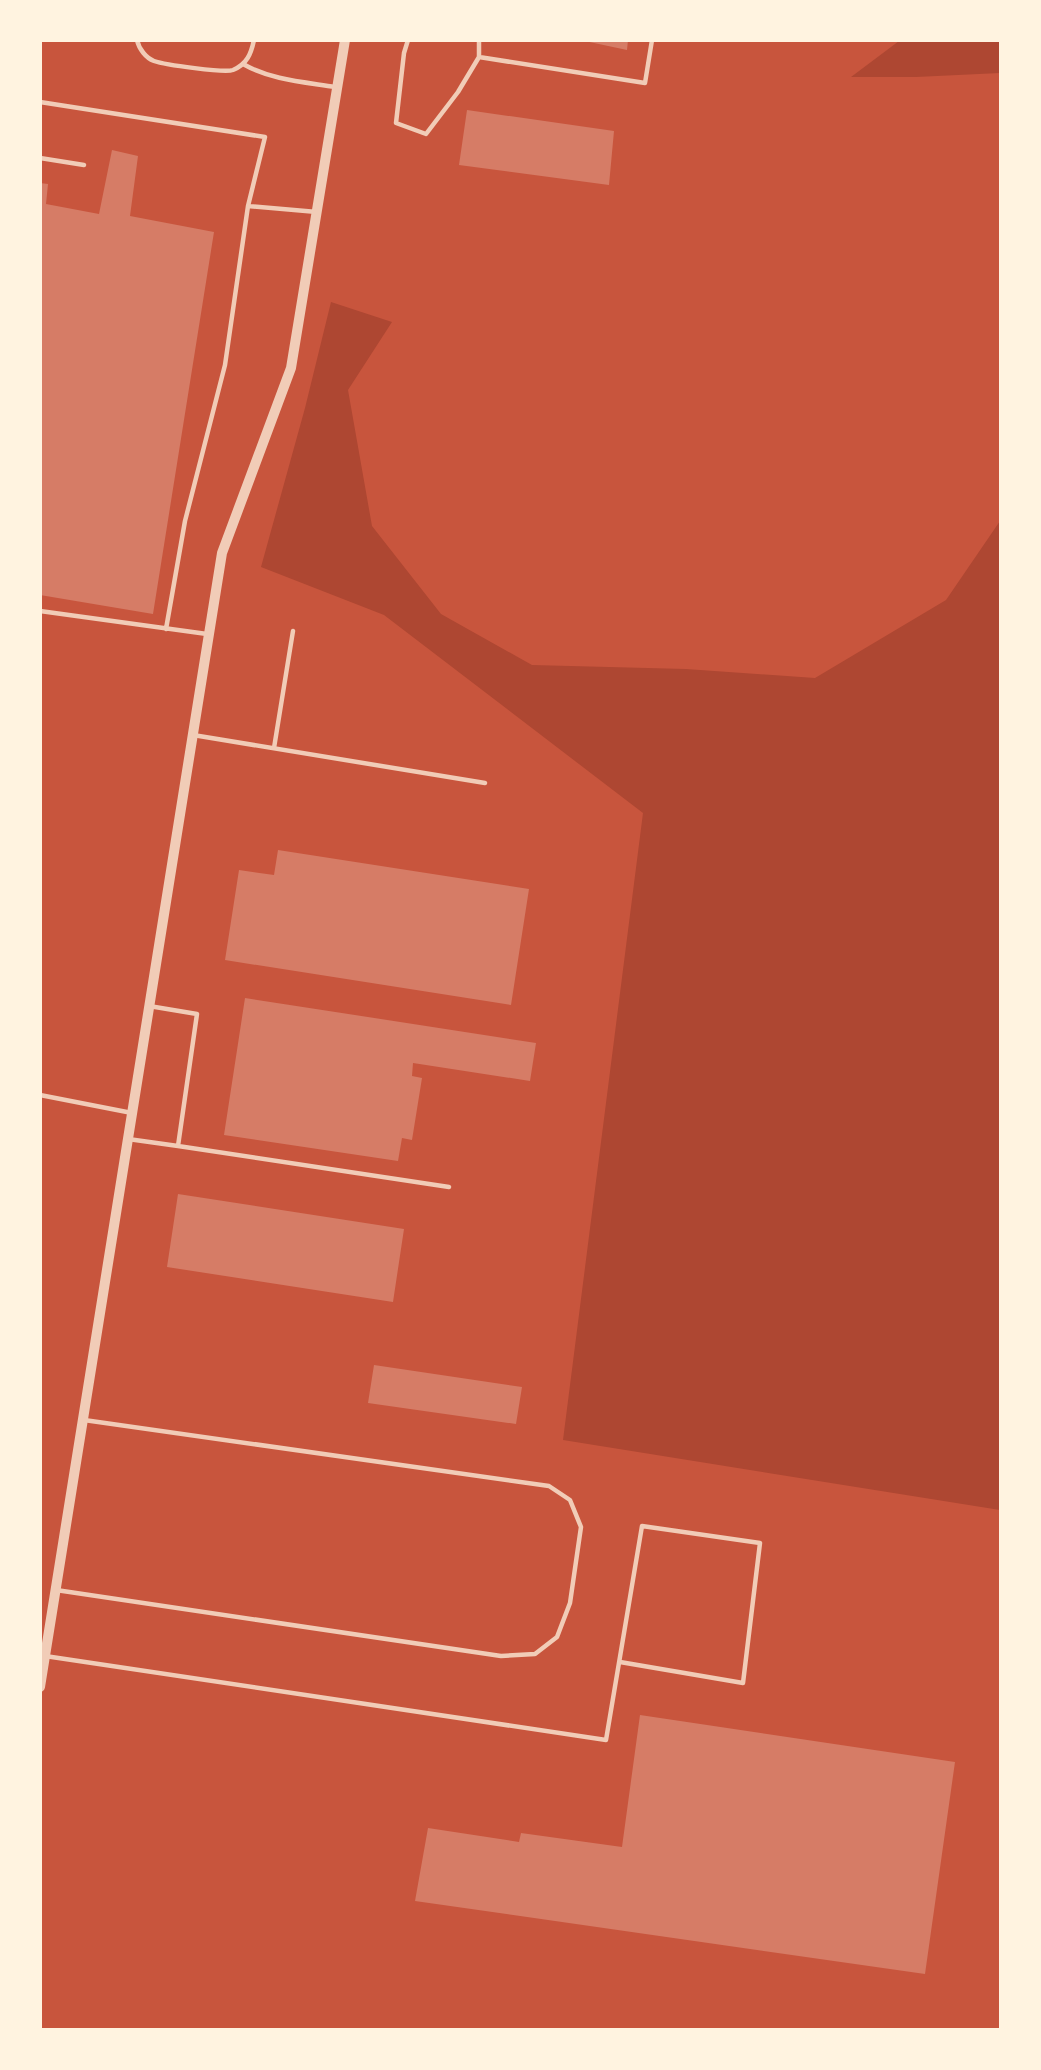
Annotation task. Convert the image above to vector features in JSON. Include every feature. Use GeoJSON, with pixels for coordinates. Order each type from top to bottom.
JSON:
{"type":"FeatureCollection","features":[{"type":"Feature","properties":{"kind":"street"},"geometry":{"type":"LineString","coordinates":[[40,1687],[222,553],[291,368],[345,40]]}},
{"type":"Feature","properties":{"kind":"lane"},"geometry":{"type":"LineString","coordinates":[[137,40],[144,54],[155,62],[225,72],[243,64],[249,58],[254,40]]}},
{"type":"Feature","properties":{"kind":"lane"},"geometry":{"type":"LineString","coordinates":[[408,40],[404,53],[396,123],[426,134],[458,92],[479,57],[479,40]]}},
{"type":"Feature","properties":{"kind":"lane"},"geometry":{"type":"LineString","coordinates":[[479,57],[645,83],[652,40]]}},
{"type":"Feature","properties":{"kind":"lane"},"geometry":{"type":"LineString","coordinates":[[243,64],[269,76],[337,87]]}},
{"type":"Feature","properties":{"kind":"lane"},"geometry":{"type":"LineString","coordinates":[[40,102],[265,137],[248,206],[225,365],[185,521],[166,628]]}},
{"type":"Feature","properties":{"kind":"lane"},"geometry":{"type":"LineString","coordinates":[[40,158],[84,165]]}},
{"type":"Feature","properties":{"kind":"lane"},"geometry":{"type":"LineString","coordinates":[[248,206],[316,212]]}},
{"type":"Feature","properties":{"kind":"lane"},"geometry":{"type":"LineString","coordinates":[[40,611],[209,634]]}},
{"type":"Feature","properties":{"kind":"lane"},"geometry":{"type":"LineString","coordinates":[[274,748],[293,631]]}},
{"type":"Feature","properties":{"kind":"lane"},"geometry":{"type":"LineString","coordinates":[[193,735],[485,783]]}},
{"type":"Feature","properties":{"kind":"lane"},"geometry":{"type":"LineString","coordinates":[[150,1006],[197,1014],[178,1146]]}},
{"type":"Feature","properties":{"kind":"lane"},"geometry":{"type":"LineString","coordinates":[[40,1095],[132,1113]]}},
{"type":"Feature","properties":{"kind":"lane"},"geometry":{"type":"LineString","coordinates":[[128,1139],[449,1187]]}},
{"type":"Feature","properties":{"kind":"lane"},"geometry":{"type":"LineString","coordinates":[[56,1590],[501,1656],[535,1654],[557,1636],[570,1604],[581,1527],[570,1500],[549,1486],[83,1420]]}},
{"type":"Feature","properties":{"kind":"lane"},"geometry":{"type":"LineString","coordinates":[[45,1656],[606,1740],[642,1526],[760,1543],[742,1683],[620,1662]]}},
{"type":"Feature","properties":{"kind":"shaded area"},"geometry":{"type":"Polygon","coordinates":[[[899,41],[1000,41],[1000,73],[851,77],[899,41]]]}},
{"type":"Feature","properties":{"kind":"shaded area"},"geometry":{"type":"Polygon","coordinates":[[[331,302],[392,322],[348,390],[372,526],[441,614],[532,665],[686,669],[815,678],[946,600],[1000,521],[1000,1510],[563,1440],[643,813],[384,615],[261,567],[305,408],[331,302]]]}},
{"type":"Feature","properties":{"kind":"building"},"geometry":{"type":"Polygon","coordinates":[[[580,40],[628,40],[627,50],[580,40]]]}},
{"type":"Feature","properties":{"kind":"building"},"geometry":{"type":"Polygon","coordinates":[[[467,110],[614,131],[609,185],[459,165],[467,110]]]}},
{"type":"Feature","properties":{"kind":"building"},"geometry":{"type":"Polygon","coordinates":[[[112,150],[138,156],[130,216],[214,232],[153,614],[40,595],[40,183],[48,184],[46,204],[99,214],[112,150]]]}},
{"type":"Feature","properties":{"kind":"building"},"geometry":{"type":"Polygon","coordinates":[[[278,850],[529,889],[511,1005],[225,960],[239,870],[274,875],[278,850]]]}},
{"type":"Feature","properties":{"kind":"building"},"geometry":{"type":"Polygon","coordinates":[[[245,998],[536,1043],[530,1081],[413,1063],[412,1076],[422,1078],[412,1140],[402,1138],[398,1161],[224,1135],[245,998]]]}},
{"type":"Feature","properties":{"kind":"building"},"geometry":{"type":"Polygon","coordinates":[[[178,1194],[404,1229],[393,1302],[167,1267],[178,1194]]]}},
{"type":"Feature","properties":{"kind":"building"},"geometry":{"type":"Polygon","coordinates":[[[374,1365],[522,1387],[516,1424],[368,1403],[374,1365]]]}},
{"type":"Feature","properties":{"kind":"building"},"geometry":{"type":"Polygon","coordinates":[[[640,1715],[955,1762],[925,1974],[415,1901],[428,1828],[519,1842],[521,1833],[622,1847],[640,1715]]]}}]}
